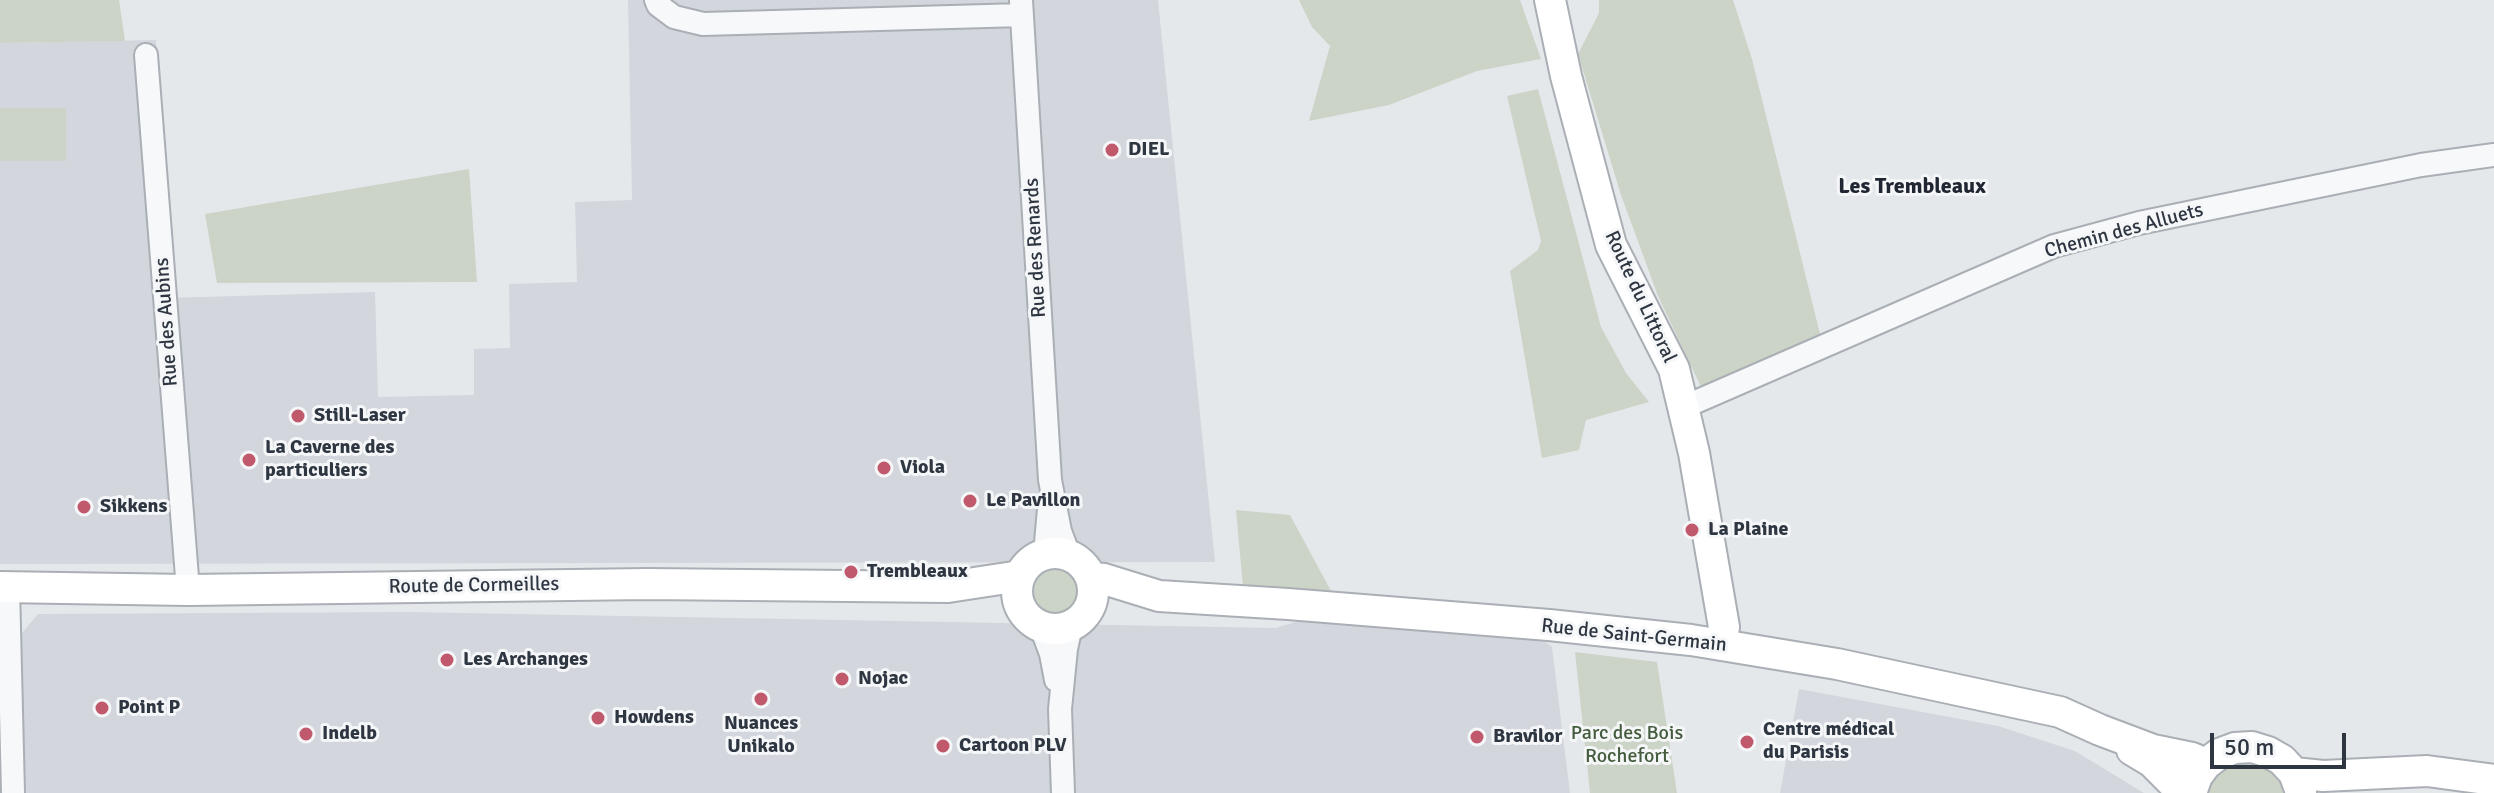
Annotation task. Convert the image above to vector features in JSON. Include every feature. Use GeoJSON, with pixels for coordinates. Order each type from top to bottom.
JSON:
{"type":"FeatureCollection","features":[{"type":"Feature","properties":{"kind":"main road","name":"Route du Littoral"},"geometry":{"type":"LineString","coordinates":[[1550,0],[1566,76],[1611,245],[1674,369],[1684,407],[1724,627],[1721,645]]}},
{"type":"Feature","properties":{"kind":"main road"},"geometry":{"type":"LineString","coordinates":[[1057,554],[1079,561],[1085,604],[1051,630],[1041,627],[1024,614],[1020,590],[1026,566],[1057,554]]}},
{"type":"Feature","properties":{"kind":"main road","name":"Rue de Saint-Germain"},"geometry":{"type":"LineString","coordinates":[[1085,604],[1104,579],[1159,596],[1549,625],[1721,645],[1837,664],[2060,712],[2153,750],[2206,764]]}},
{"type":"Feature","properties":{"kind":"main road","name":"Route de Cormeilles"},"geometry":{"type":"LineString","coordinates":[[4,587],[188,590],[647,584],[1020,590]]}},
{"type":"Feature","properties":{"kind":"main road","name":"Rue de Saint-Germain"},"geometry":{"type":"LineString","coordinates":[[2100,730],[2152,762],[2183,793]]}},
{"type":"Feature","properties":{"kind":"main road"},"geometry":{"type":"LineString","coordinates":[[2191,793],[2197,776],[2219,754],[2235,748],[2252,747],[2282,760],[2297,783],[2323,776],[2427,771],[2494,780]]}},
{"type":"Feature","properties":{"kind":"main road"},"geometry":{"type":"LineString","coordinates":[[2344,793],[2397,774]]}},
{"type":"Feature","properties":{"kind":"street","name":"Rue des Renards"},"geometry":{"type":"LineString","coordinates":[[656,0],[674,17],[703,24],[1022,8],[1050,480],[1060,531],[1057,554]]}},
{"type":"Feature","properties":{"kind":"street","name":"Rue des Aubins"},"geometry":{"type":"LineString","coordinates":[[146,55],[188,590]]}},
{"type":"Feature","properties":{"kind":"street","name":"Chemin des Alluets"},"geometry":{"type":"LineString","coordinates":[[1684,407],[2054,246],[2139,223],[2421,165],[2494,155]]}},
{"type":"Feature","properties":{"kind":"street"},"geometry":{"type":"LineString","coordinates":[[4,587],[13,793]]}},
{"type":"Feature","properties":{"kind":"street"},"geometry":{"type":"LineString","coordinates":[[1060,709],[1066,649],[1085,604]]}},
{"type":"Feature","properties":{"kind":"street"},"geometry":{"type":"LineString","coordinates":[[1041,627],[1051,654],[1060,709],[1063,793]]}},
{"type":"Feature","properties":{"kind":"shaded area"},"geometry":{"type":"Polygon","coordinates":[[[628,0],[1158,0],[1215,562],[0,564],[0,43],[156,40],[166,298],[375,292],[378,397],[474,395],[474,349],[510,348],[509,284],[577,282],[575,202],[632,200],[628,0]]]}},
{"type":"Feature","properties":{"kind":"shaded area"},"geometry":{"type":"Polygon","coordinates":[[[409,612],[1276,628],[1308,618],[1543,640],[1552,647],[1570,793],[1,793],[0,668],[38,614],[409,612]]]}},
{"type":"Feature","properties":{"kind":"shaded area"},"geometry":{"type":"Polygon","coordinates":[[[1799,689],[1998,726],[2075,751],[2144,793],[1780,793],[1799,689]]]}},
{"type":"Feature","properties":{"kind":"green space"},"geometry":{"type":"Polygon","coordinates":[[[0,0],[119,0],[125,41],[0,43],[0,0]]]}},
{"type":"Feature","properties":{"kind":"green space"},"geometry":{"type":"Polygon","coordinates":[[[1299,0],[1520,0],[1541,59],[1477,71],[1389,105],[1309,121],[1330,46],[1312,27],[1299,0]]]}},
{"type":"Feature","properties":{"kind":"green space"},"geometry":{"type":"Polygon","coordinates":[[[1599,0],[1733,0],[1752,59],[1822,342],[1701,387],[1658,296],[1621,195],[1578,54],[1599,13],[1599,0]]]}},
{"type":"Feature","properties":{"kind":"green space"},"geometry":{"type":"Polygon","coordinates":[[[1538,89],[1601,327],[1626,373],[1649,402],[1586,420],[1579,450],[1542,458],[1510,271],[1538,250],[1541,241],[1507,96],[1538,89]]]}},
{"type":"Feature","properties":{"kind":"green space"},"geometry":{"type":"Polygon","coordinates":[[[0,108],[66,108],[66,161],[0,161],[0,108]]]}},
{"type":"Feature","properties":{"kind":"green space"},"geometry":{"type":"Polygon","coordinates":[[[469,169],[477,282],[217,283],[205,214],[469,169]]]}},
{"type":"Feature","properties":{"kind":"green space"},"geometry":{"type":"Polygon","coordinates":[[[1236,510],[1290,515],[1331,591],[1243,587],[1236,510]]]}},
{"type":"Feature","properties":{"kind":"green space"},"geometry":{"type":"Polygon","coordinates":[[[1056,564],[1075,572],[1083,591],[1075,610],[1056,618],[1037,610],[1029,591],[1037,572],[1056,564]]]}},
{"type":"Feature","properties":{"kind":"green space","name":"Parc des Bois Rochefort"},"geometry":{"type":"Polygon","coordinates":[[[1575,652],[1657,662],[1677,793],[1590,793],[1575,652]]]}},
{"type":"Feature","properties":{"kind":"green space"},"geometry":{"type":"Polygon","coordinates":[[[2233,761],[2259,761],[2280,777],[2286,793],[2204,793],[2211,776],[2233,761]]]}},
{"type":"Feature","properties":{"kind":"place","name":"DIEL"},"geometry":{"type":"Point","coordinates":[1112,150]}},
{"type":"Feature","properties":{"kind":"place","name":"Still-Laser"},"geometry":{"type":"Point","coordinates":[298,416]}},
{"type":"Feature","properties":{"kind":"place","name":"La Caverne des particuliers"},"geometry":{"type":"Point","coordinates":[249,460]}},
{"type":"Feature","properties":{"kind":"place","name":"Viola"},"geometry":{"type":"Point","coordinates":[884,468]}},
{"type":"Feature","properties":{"kind":"place","name":"Le Pavillon"},"geometry":{"type":"Point","coordinates":[970,501]}},
{"type":"Feature","properties":{"kind":"place","name":"Sikkens"},"geometry":{"type":"Point","coordinates":[84,507]}},
{"type":"Feature","properties":{"kind":"place","name":"La Plaine"},"geometry":{"type":"Point","coordinates":[1692,530]}},
{"type":"Feature","properties":{"kind":"place","name":"Trembleaux"},"geometry":{"type":"Point","coordinates":[851,572]}},
{"type":"Feature","properties":{"kind":"place","name":"Les Archanges"},"geometry":{"type":"Point","coordinates":[447,660]}},
{"type":"Feature","properties":{"kind":"place","name":"Nojac"},"geometry":{"type":"Point","coordinates":[842,679]}},
{"type":"Feature","properties":{"kind":"place","name":"Nuances Unikalo"},"geometry":{"type":"Point","coordinates":[761,699]}},
{"type":"Feature","properties":{"kind":"place","name":"Point P"},"geometry":{"type":"Point","coordinates":[102,708]}},
{"type":"Feature","properties":{"kind":"place","name":"Howdens"},"geometry":{"type":"Point","coordinates":[598,718]}},
{"type":"Feature","properties":{"kind":"place","name":"Indelb"},"geometry":{"type":"Point","coordinates":[306,734]}},
{"type":"Feature","properties":{"kind":"place","name":"Bravilor"},"geometry":{"type":"Point","coordinates":[1477,737]}},
{"type":"Feature","properties":{"kind":"place","name":"Centre médical du Parisis"},"geometry":{"type":"Point","coordinates":[1747,742]}},
{"type":"Feature","properties":{"kind":"place","name":"Cartoon PLV"},"geometry":{"type":"Point","coordinates":[943,746]}},
{"type":"Feature","properties":{"kind":"district","name":"Les Trembleaux"},"geometry":{"type":"Point","coordinates":[1912,187]}}]}
